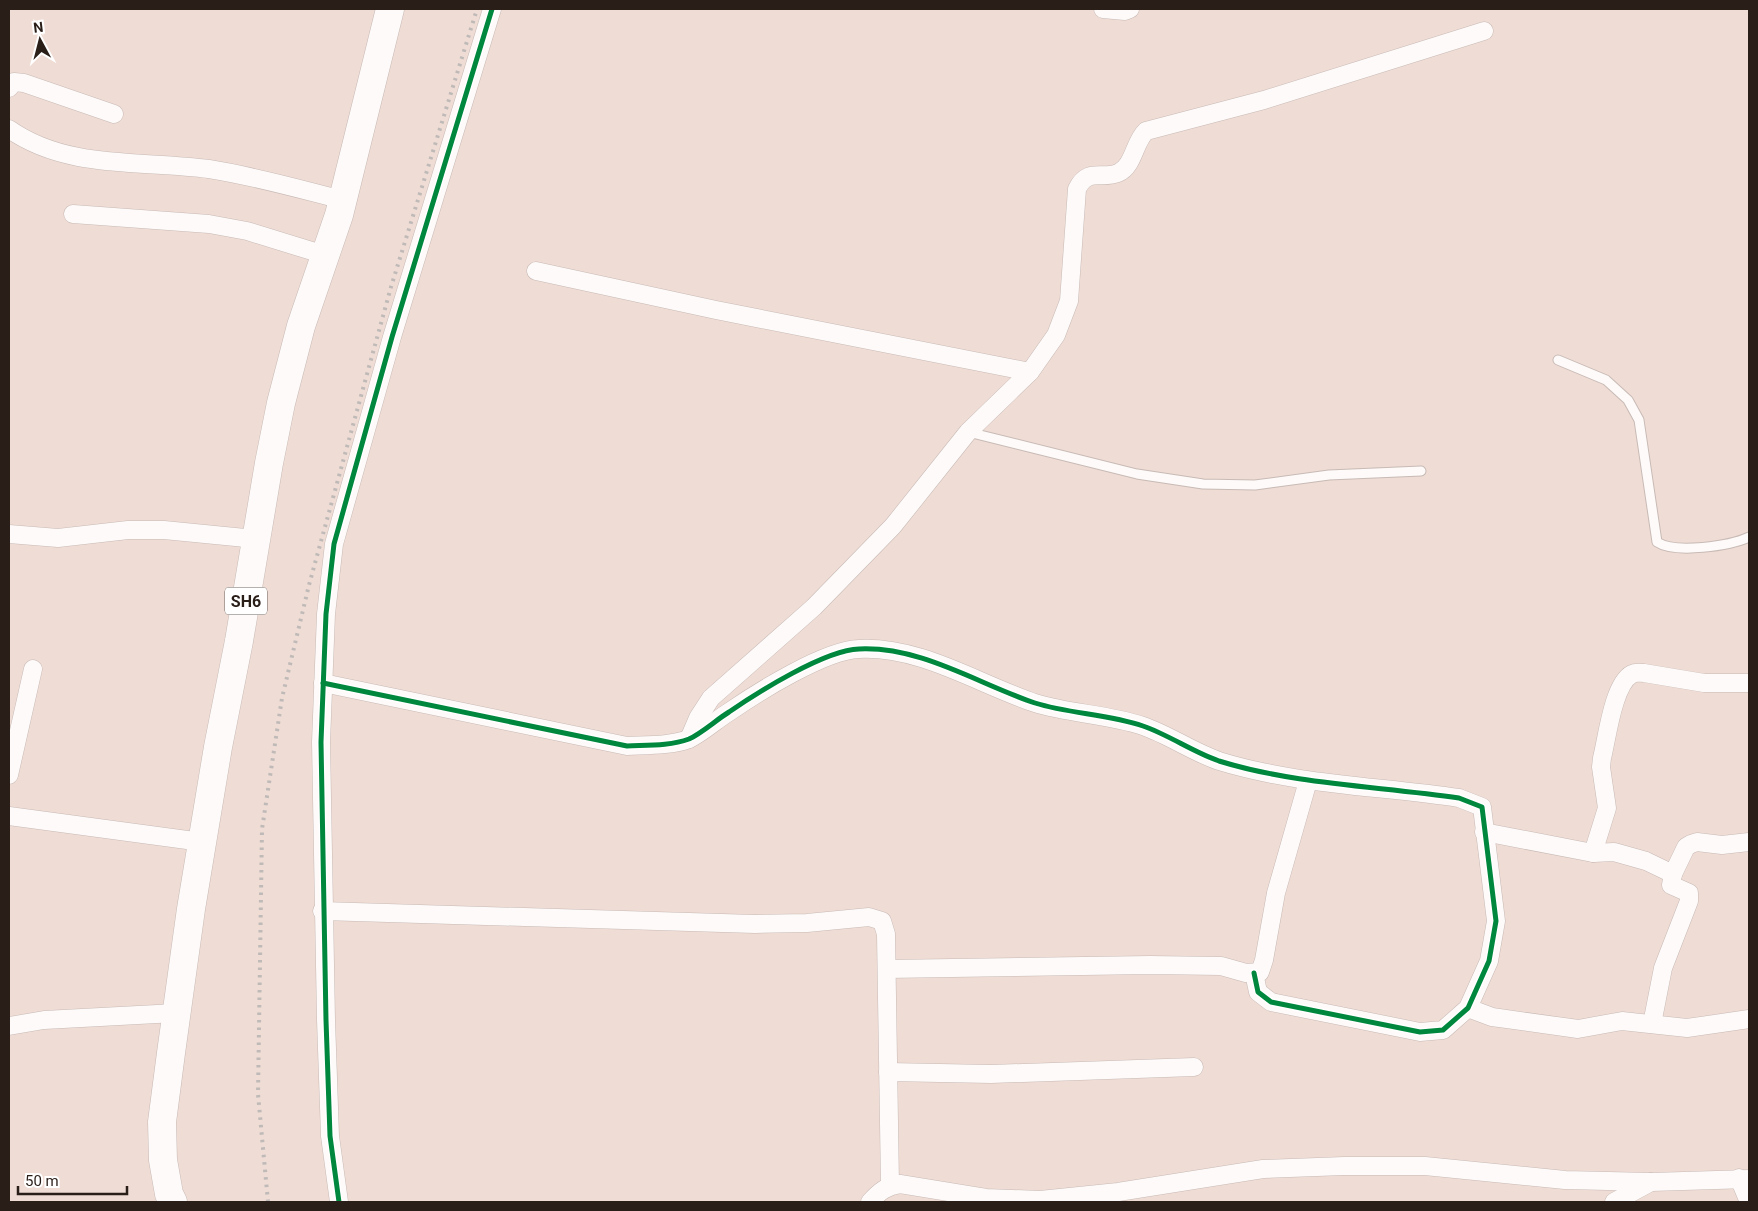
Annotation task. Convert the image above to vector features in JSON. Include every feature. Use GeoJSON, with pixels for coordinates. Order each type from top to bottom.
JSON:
{"type":"FeatureCollection","features":[{"type":"Feature","properties":{"kind":"main road","name":"SH6"},"geometry":{"type":"LineString","coordinates":[[172,1202],[163,1160],[162,1122],[176,1013],[202,842],[281,403],[301,326],[343,200],[390,9]]}},
{"type":"Feature","properties":{"kind":"street"},"geometry":{"type":"LineString","coordinates":[[339,1202],[330,1136],[322,911],[321,742],[326,614],[334,544],[392,337],[492,9]]}},
{"type":"Feature","properties":{"kind":"street"},"geometry":{"type":"LineString","coordinates":[[1103,9],[1119,12],[1130,9]]}},
{"type":"Feature","properties":{"kind":"street"},"geometry":{"type":"LineString","coordinates":[[689,739],[698,718],[711,698],[814,607],[893,526],[968,432],[1030,372],[1056,335],[1069,301],[1077,188],[1081,181],[1088,176],[1119,173],[1127,167],[1139,138],[1146,131],[1264,100],[1484,31]]}},
{"type":"Feature","properties":{"kind":"street"},"geometry":{"type":"LineString","coordinates":[[9,88],[14,82],[24,82],[114,114]]}},
{"type":"Feature","properties":{"kind":"street"},"geometry":{"type":"LineString","coordinates":[[9,129],[45,149],[87,159],[171,164],[211,170],[343,200]]}},
{"type":"Feature","properties":{"kind":"street"},"geometry":{"type":"LineString","coordinates":[[73,214],[209,224],[247,231],[326,255]]}},
{"type":"Feature","properties":{"kind":"street"},"geometry":{"type":"LineString","coordinates":[[536,271],[716,310],[1030,372]]}},
{"type":"Feature","properties":{"kind":"street"},"geometry":{"type":"LineString","coordinates":[[9,534],[58,538],[142,529],[256,540]]}},
{"type":"Feature","properties":{"kind":"street"},"geometry":{"type":"LineString","coordinates":[[323,683],[627,746],[689,739],[748,698],[831,654],[858,649],[888,650],[930,662],[1036,703],[1144,726],[1217,760],[1262,772],[1308,781],[1404,790],[1467,800],[1482,808],[1496,921],[1494,941],[1489,961],[1468,1008],[1443,1030],[1420,1032],[1271,1002],[1258,992],[1254,974]]}},
{"type":"Feature","properties":{"kind":"street"},"geometry":{"type":"LineString","coordinates":[[9,775],[33,669]]}},
{"type":"Feature","properties":{"kind":"street"},"geometry":{"type":"LineString","coordinates":[[1593,852],[1607,808],[1601,767],[1602,758],[1615,703],[1627,678],[1636,673],[1644,673],[1704,683],[1749,683]]}},
{"type":"Feature","properties":{"kind":"street"},"geometry":{"type":"LineString","coordinates":[[887,970],[1150,965],[1220,966],[1254,974],[1260,972],[1264,960],[1276,893],[1308,781]]}},
{"type":"Feature","properties":{"kind":"street"},"geometry":{"type":"LineString","coordinates":[[9,816],[202,842]]}},
{"type":"Feature","properties":{"kind":"street"},"geometry":{"type":"LineString","coordinates":[[1484,832],[1593,852],[1614,852],[1646,861],[1673,874]]}},
{"type":"Feature","properties":{"kind":"street"},"geometry":{"type":"LineString","coordinates":[[1652,1024],[1663,968],[1689,901],[1687,892],[1671,885],[1673,874],[1686,847],[1697,842],[1722,845],[1749,842]]}},
{"type":"Feature","properties":{"kind":"street"},"geometry":{"type":"LineString","coordinates":[[322,911],[756,924],[807,923],[869,917],[882,921],[885,927],[887,970],[890,1185]]}},
{"type":"Feature","properties":{"kind":"street"},"geometry":{"type":"LineString","coordinates":[[1468,1008],[1492,1017],[1578,1029],[1622,1021],[1687,1028],[1749,1018]]}},
{"type":"Feature","properties":{"kind":"street"},"geometry":{"type":"LineString","coordinates":[[9,1026],[44,1020],[176,1013]]}},
{"type":"Feature","properties":{"kind":"street"},"geometry":{"type":"LineString","coordinates":[[888,1072],[990,1074],[1194,1067]]}},
{"type":"Feature","properties":{"kind":"street"},"geometry":{"type":"LineString","coordinates":[[870,1202],[880,1190],[890,1185],[914,1185],[986,1198],[1040,1200],[1118,1192],[1263,1169],[1344,1166],[1425,1166],[1565,1180],[1651,1182],[1744,1178],[1749,1202]]}},
{"type":"Feature","properties":{"kind":"street"},"geometry":{"type":"LineString","coordinates":[[1614,1202],[1651,1182]]}},
{"type":"Feature","properties":{"kind":"lane"},"geometry":{"type":"LineString","coordinates":[[1558,360],[1606,380],[1628,400],[1639,420],[1657,542],[1669,547],[1701,547],[1749,537]]}},
{"type":"Feature","properties":{"kind":"lane"},"geometry":{"type":"LineString","coordinates":[[968,432],[1137,474],[1203,484],[1255,485],[1329,475],[1420,471]]}},
{"type":"Feature","properties":{"kind":"railway"},"geometry":{"type":"LineString","coordinates":[[268,1202],[258,1094],[262,829],[282,698],[309,585],[391,287],[477,9]]}},
{"type":"Feature","properties":{"kind":"cycle path"},"geometry":{"type":"LineString","coordinates":[[339,1202],[330,1136],[321,742],[326,614],[334,544],[392,337],[492,9]]}},
{"type":"Feature","properties":{"kind":"cycle path"},"geometry":{"type":"LineString","coordinates":[[323,683],[627,746],[658,745],[689,739],[792,673],[828,656],[859,649],[882,650],[927,660],[1048,707],[1116,719],[1143,726],[1209,757],[1248,769],[1308,780],[1459,798],[1482,807],[1496,921],[1489,961],[1468,1008],[1443,1030],[1420,1032],[1271,1002],[1258,992],[1254,973]]}}]}
